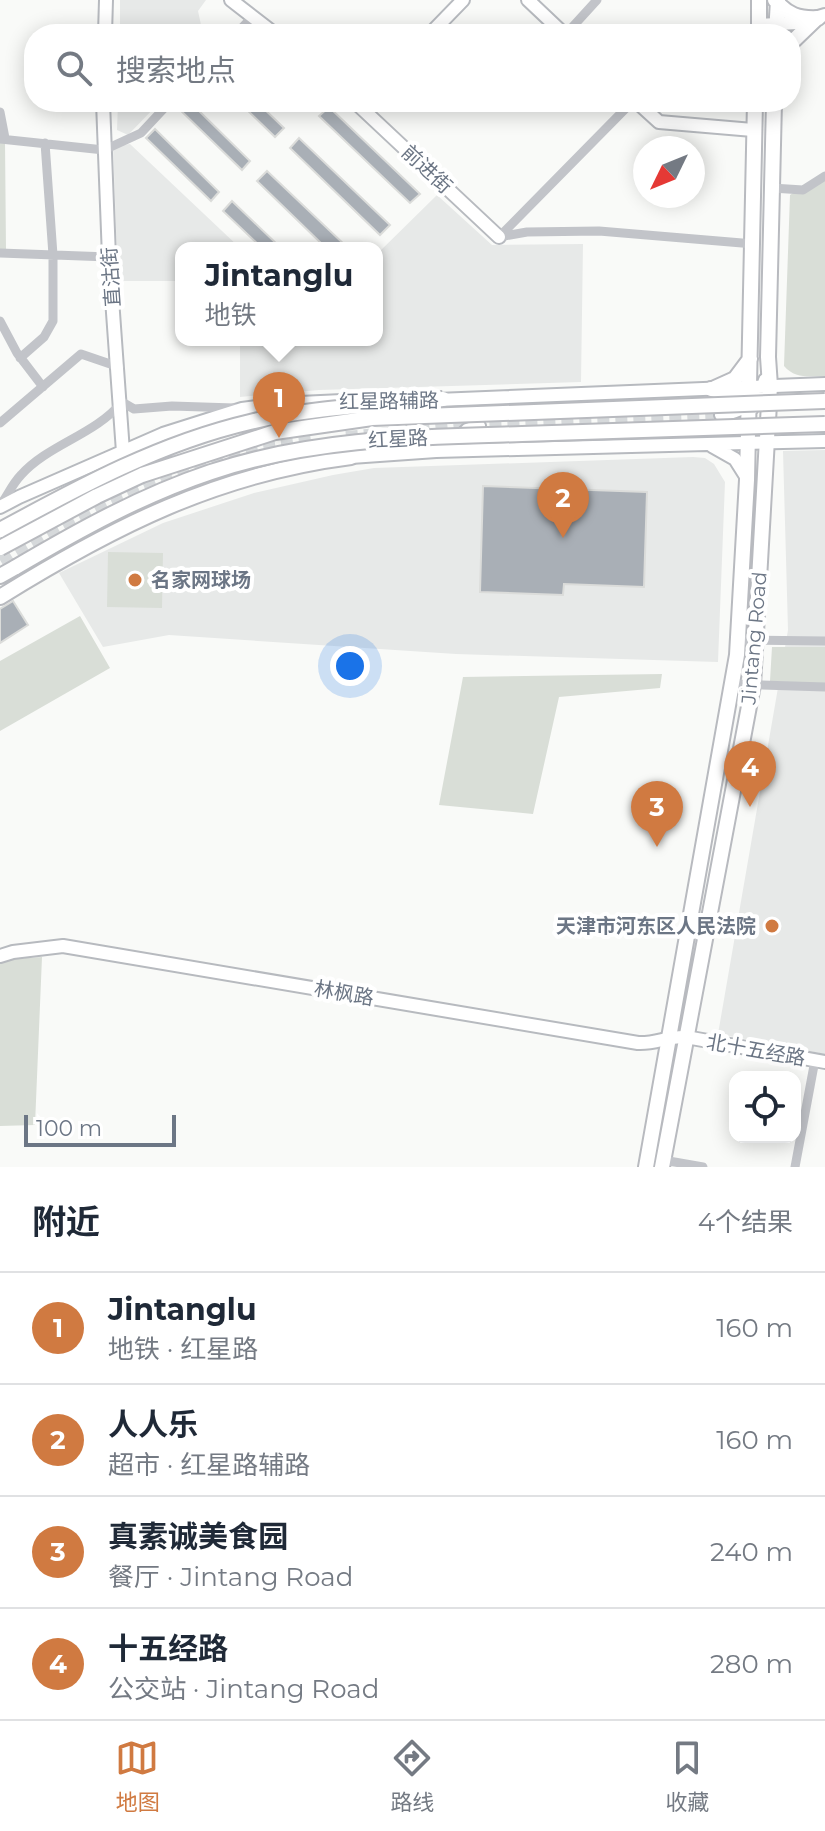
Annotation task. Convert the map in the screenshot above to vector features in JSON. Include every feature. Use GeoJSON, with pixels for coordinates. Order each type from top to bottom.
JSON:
{"type":"FeatureCollection","features":[{"type":"Feature","properties":{"kind":"main road"},"geometry":{"type":"LineString","coordinates":[[759,0],[759,24]]}},
{"type":"Feature","properties":{"kind":"main road"},"geometry":{"type":"LineString","coordinates":[[777,1],[795,17],[821,16]]}},
{"type":"Feature","properties":{"kind":"main road"},"geometry":{"type":"LineString","coordinates":[[777,1],[777,24]]}},
{"type":"Feature","properties":{"kind":"main road"},"geometry":{"type":"LineString","coordinates":[[801,34],[821,16]]}},
{"type":"Feature","properties":{"kind":"main road","name":"Jintang Road"},"geometry":{"type":"LineString","coordinates":[[754,112],[750,359],[761,386]]}},
{"type":"Feature","properties":{"kind":"main road","name":"Jintang Road"},"geometry":{"type":"LineString","coordinates":[[646,1167],[738,640],[747,480],[759,443],[761,386],[768,357],[774,112]]}},
{"type":"Feature","properties":{"kind":"main road"},"geometry":{"type":"LineString","coordinates":[[711,389],[735,379],[750,359]]}},
{"type":"Feature","properties":{"kind":"main road","name":"Jintang Road"},"geometry":{"type":"LineString","coordinates":[[662,1164],[753,685],[758,640],[765,470],[749,404],[761,386]]}},
{"type":"Feature","properties":{"kind":"main road"},"geometry":{"type":"LineString","coordinates":[[711,389],[733,393],[749,404]]}},
{"type":"Feature","properties":{"kind":"main road"},"geometry":{"type":"LineString","coordinates":[[0,530],[115,468],[201,435],[296,413],[443,399]]}},
{"type":"Feature","properties":{"kind":"main road","name":"红星路"},"geometry":{"type":"LineString","coordinates":[[0,548],[142,475],[275,432],[372,418],[825,401]]}},
{"type":"Feature","properties":{"kind":"main road","name":"红星路"},"geometry":{"type":"LineString","coordinates":[[0,576],[89,524],[142,498],[211,472],[285,452],[376,439],[825,424]]}},
{"type":"Feature","properties":{"kind":"main road"},"geometry":{"type":"LineString","coordinates":[[0,597],[44,569],[160,508],[237,480],[289,467],[351,457]]}},
{"type":"Feature","properties":{"kind":"street"},"geometry":{"type":"LineString","coordinates":[[105,24],[106,0]]}},
{"type":"Feature","properties":{"kind":"street"},"geometry":{"type":"LineString","coordinates":[[231,0],[261,24]]}},
{"type":"Feature","properties":{"kind":"street"},"geometry":{"type":"LineString","coordinates":[[440,24],[463,0]]}},
{"type":"Feature","properties":{"kind":"street"},"geometry":{"type":"LineString","coordinates":[[528,0],[554,24]]}},
{"type":"Feature","properties":{"kind":"street"},"geometry":{"type":"LineString","coordinates":[[574,24],[597,0]]}},
{"type":"Feature","properties":{"kind":"street"},"geometry":{"type":"LineString","coordinates":[[794,24],[821,16]]}},
{"type":"Feature","properties":{"kind":"street"},"geometry":{"type":"LineString","coordinates":[[245,24],[252,17]]}},
{"type":"Feature","properties":{"kind":"street"},"geometry":{"type":"LineString","coordinates":[[0,112],[3,138],[104,150],[141,133],[161,112]]}},
{"type":"Feature","properties":{"kind":"street","name":"直沽街"},"geometry":{"type":"LineString","coordinates":[[103,112],[109,257],[122,402],[123,452]]}},
{"type":"Feature","properties":{"kind":"street","name":"前进街"},"geometry":{"type":"LineString","coordinates":[[368,112],[499,237]]}},
{"type":"Feature","properties":{"kind":"street"},"geometry":{"type":"LineString","coordinates":[[499,237],[625,112]]}},
{"type":"Feature","properties":{"kind":"street"},"geometry":{"type":"LineString","coordinates":[[647,112],[659,122],[753,130]]}},
{"type":"Feature","properties":{"kind":"street"},"geometry":{"type":"LineString","coordinates":[[20,358],[44,337],[53,321],[53,255],[45,143]]}},
{"type":"Feature","properties":{"kind":"street"},"geometry":{"type":"LineString","coordinates":[[772,188],[803,190],[825,176]]}},
{"type":"Feature","properties":{"kind":"street"},"geometry":{"type":"LineString","coordinates":[[499,237],[527,232],[599,231],[754,244]]}},
{"type":"Feature","properties":{"kind":"street"},"geometry":{"type":"LineString","coordinates":[[0,253],[109,257]]}},
{"type":"Feature","properties":{"kind":"street"},"geometry":{"type":"LineString","coordinates":[[0,321],[20,358],[43,387]]}},
{"type":"Feature","properties":{"kind":"street"},"geometry":{"type":"LineString","coordinates":[[0,423],[81,354],[119,367]]}},
{"type":"Feature","properties":{"kind":"street"},"geometry":{"type":"LineString","coordinates":[[768,357],[780,377],[799,385]]}},
{"type":"Feature","properties":{"kind":"street","name":"红星路辅路"},"geometry":{"type":"LineString","coordinates":[[0,507],[163,434],[242,409],[279,404],[825,384]]}},
{"type":"Feature","properties":{"kind":"street"},"geometry":{"type":"LineString","coordinates":[[0,507],[21,474],[111,415],[122,402],[134,409],[172,406],[242,409]]}},
{"type":"Feature","properties":{"kind":"street"},"geometry":{"type":"LineString","coordinates":[[721,415],[749,404]]}},
{"type":"Feature","properties":{"kind":"street"},"geometry":{"type":"LineString","coordinates":[[436,451],[447,447],[467,430],[479,426]]}},
{"type":"Feature","properties":{"kind":"street"},"geometry":{"type":"LineString","coordinates":[[351,457],[436,451],[825,441]]}},
{"type":"Feature","properties":{"kind":"street"},"geometry":{"type":"LineString","coordinates":[[705,445],[717,447],[731,456],[743,469],[747,480]]}},
{"type":"Feature","properties":{"kind":"street"},"geometry":{"type":"LineString","coordinates":[[738,640],[825,641]]}},
{"type":"Feature","properties":{"kind":"street"},"geometry":{"type":"LineString","coordinates":[[732,684],[825,687]]}},
{"type":"Feature","properties":{"kind":"street","name":"林枫路"},"geometry":{"type":"LineString","coordinates":[[0,956],[63,946],[638,1043],[652,1044],[669,1036],[686,1037]]}},
{"type":"Feature","properties":{"kind":"street","name":"北十五经路"},"geometry":{"type":"LineString","coordinates":[[686,1037],[820,1061]]}},
{"type":"Feature","properties":{"kind":"street"},"geometry":{"type":"LineString","coordinates":[[795,1167],[820,1061]]}},
{"type":"Feature","properties":{"kind":"street"},"geometry":{"type":"LineString","coordinates":[[662,1164],[703,1167]]}},
{"type":"Feature","properties":{"kind":"shaded area"},"geometry":{"type":"Polygon","coordinates":[[[120,0],[206,0],[198,11],[201,24],[120,24],[120,0]]]}},
{"type":"Feature","properties":{"kind":"shaded area"},"geometry":{"type":"Polygon","coordinates":[[[118,112],[150,112],[128,135],[117,130],[118,112]]]}},
{"type":"Feature","properties":{"kind":"shaded area"},"geometry":{"type":"Polygon","coordinates":[[[5,142],[6,250],[0,250],[0,143],[5,142]]]}},
{"type":"Feature","properties":{"kind":"shaded area"},"geometry":{"type":"Polygon","coordinates":[[[130,144],[234,242],[175,242],[175,281],[118,281],[113,146],[130,144]]]}},
{"type":"Feature","properties":{"kind":"shaded area"},"geometry":{"type":"Polygon","coordinates":[[[825,172],[825,376],[803,376],[784,366],[790,195],[825,172]]]}},
{"type":"Feature","properties":{"kind":"shaded area"},"geometry":{"type":"Polygon","coordinates":[[[437,195],[492,245],[583,244],[581,382],[319,390],[240,397],[240,346],[383,346],[383,248],[437,195]]]}},
{"type":"Feature","properties":{"kind":"shaded area"},"geometry":{"type":"Polygon","coordinates":[[[825,450],[825,1054],[718,1034],[788,630],[783,451],[825,450]]]}},
{"type":"Feature","properties":{"kind":"shaded area"},"geometry":{"type":"Polygon","coordinates":[[[705,458],[714,464],[725,482],[718,662],[456,654],[169,635],[103,647],[59,573],[163,523],[254,493],[333,475],[374,468],[705,458]]]}},
{"type":"Feature","properties":{"kind":"shaded area","name":"名家网球场"},"geometry":{"type":"Polygon","coordinates":[[[108,552],[163,553],[162,608],[107,607],[108,552]]]}},
{"type":"Feature","properties":{"kind":"shaded area"},"geometry":{"type":"Polygon","coordinates":[[[80,616],[110,668],[0,731],[0,661],[80,616]]]}},
{"type":"Feature","properties":{"kind":"shaded area"},"geometry":{"type":"Polygon","coordinates":[[[772,647],[825,647],[825,684],[770,681],[772,647]]]}},
{"type":"Feature","properties":{"kind":"shaded area"},"geometry":{"type":"Polygon","coordinates":[[[662,674],[660,688],[559,697],[533,814],[439,805],[463,677],[662,674]]]}},
{"type":"Feature","properties":{"kind":"shaded area"},"geometry":{"type":"Polygon","coordinates":[[[42,957],[35,1125],[0,1126],[0,963],[11,959],[42,957]]]}},
{"type":"Feature","properties":{"kind":"building"},"geometry":{"type":"Polygon","coordinates":[[[182,112],[200,112],[250,161],[242,170],[182,112]]]}},
{"type":"Feature","properties":{"kind":"building"},"geometry":{"type":"Polygon","coordinates":[[[249,112],[267,112],[284,128],[275,137],[249,112]]]}},
{"type":"Feature","properties":{"kind":"building"},"geometry":{"type":"Polygon","coordinates":[[[323,112],[334,112],[420,194],[410,203],[319,116],[323,112]]]}},
{"type":"Feature","properties":{"kind":"building"},"geometry":{"type":"Polygon","coordinates":[[[155,129],[219,192],[211,201],[146,138],[155,129]]]}},
{"type":"Feature","properties":{"kind":"building"},"geometry":{"type":"Polygon","coordinates":[[[299,138],[390,225],[380,235],[290,148],[299,138]]]}},
{"type":"Feature","properties":{"kind":"building"},"geometry":{"type":"Polygon","coordinates":[[[267,171],[342,242],[320,242],[257,181],[267,171]]]}},
{"type":"Feature","properties":{"kind":"building"},"geometry":{"type":"Polygon","coordinates":[[[232,201],[275,242],[256,242],[223,211],[232,201]]]}},
{"type":"Feature","properties":{"kind":"building"},"geometry":{"type":"Polygon","coordinates":[[[483,486],[647,492],[644,587],[564,584],[563,595],[480,592],[483,486]]]}},
{"type":"Feature","properties":{"kind":"building"},"geometry":{"type":"Polygon","coordinates":[[[13,601],[28,625],[0,643],[0,609],[13,601]]]}},
{"type":"Feature","properties":{"kind":"tunnel"},"geometry":{"type":"LineString","coordinates":[[346,437],[464,426],[721,415]]}},
{"type":"Feature","properties":{"kind":"tunnel"},"geometry":{"type":"LineString","coordinates":[[0,560],[58,526],[151,481],[215,459],[274,446],[316,441]]}},
{"type":"Feature","properties":{"kind":"place","name":"Jintanglu"},"geometry":{"type":"Point","coordinates":[279,438]}},
{"type":"Feature","properties":{"kind":"place","name":"人人乐"},"geometry":{"type":"Point","coordinates":[563,538]}},
{"type":"Feature","properties":{"kind":"place","name":"名家网球场"},"geometry":{"type":"Point","coordinates":[135,580]}},
{"type":"Feature","properties":{"kind":"place","name":"十五经路"},"geometry":{"type":"Point","coordinates":[750,807]}},
{"type":"Feature","properties":{"kind":"place","name":"真素诚美食园"},"geometry":{"type":"Point","coordinates":[657,847]}},
{"type":"Feature","properties":{"kind":"place","name":"天津市河东区人民法院"},"geometry":{"type":"Point","coordinates":[772,926]}}]}
